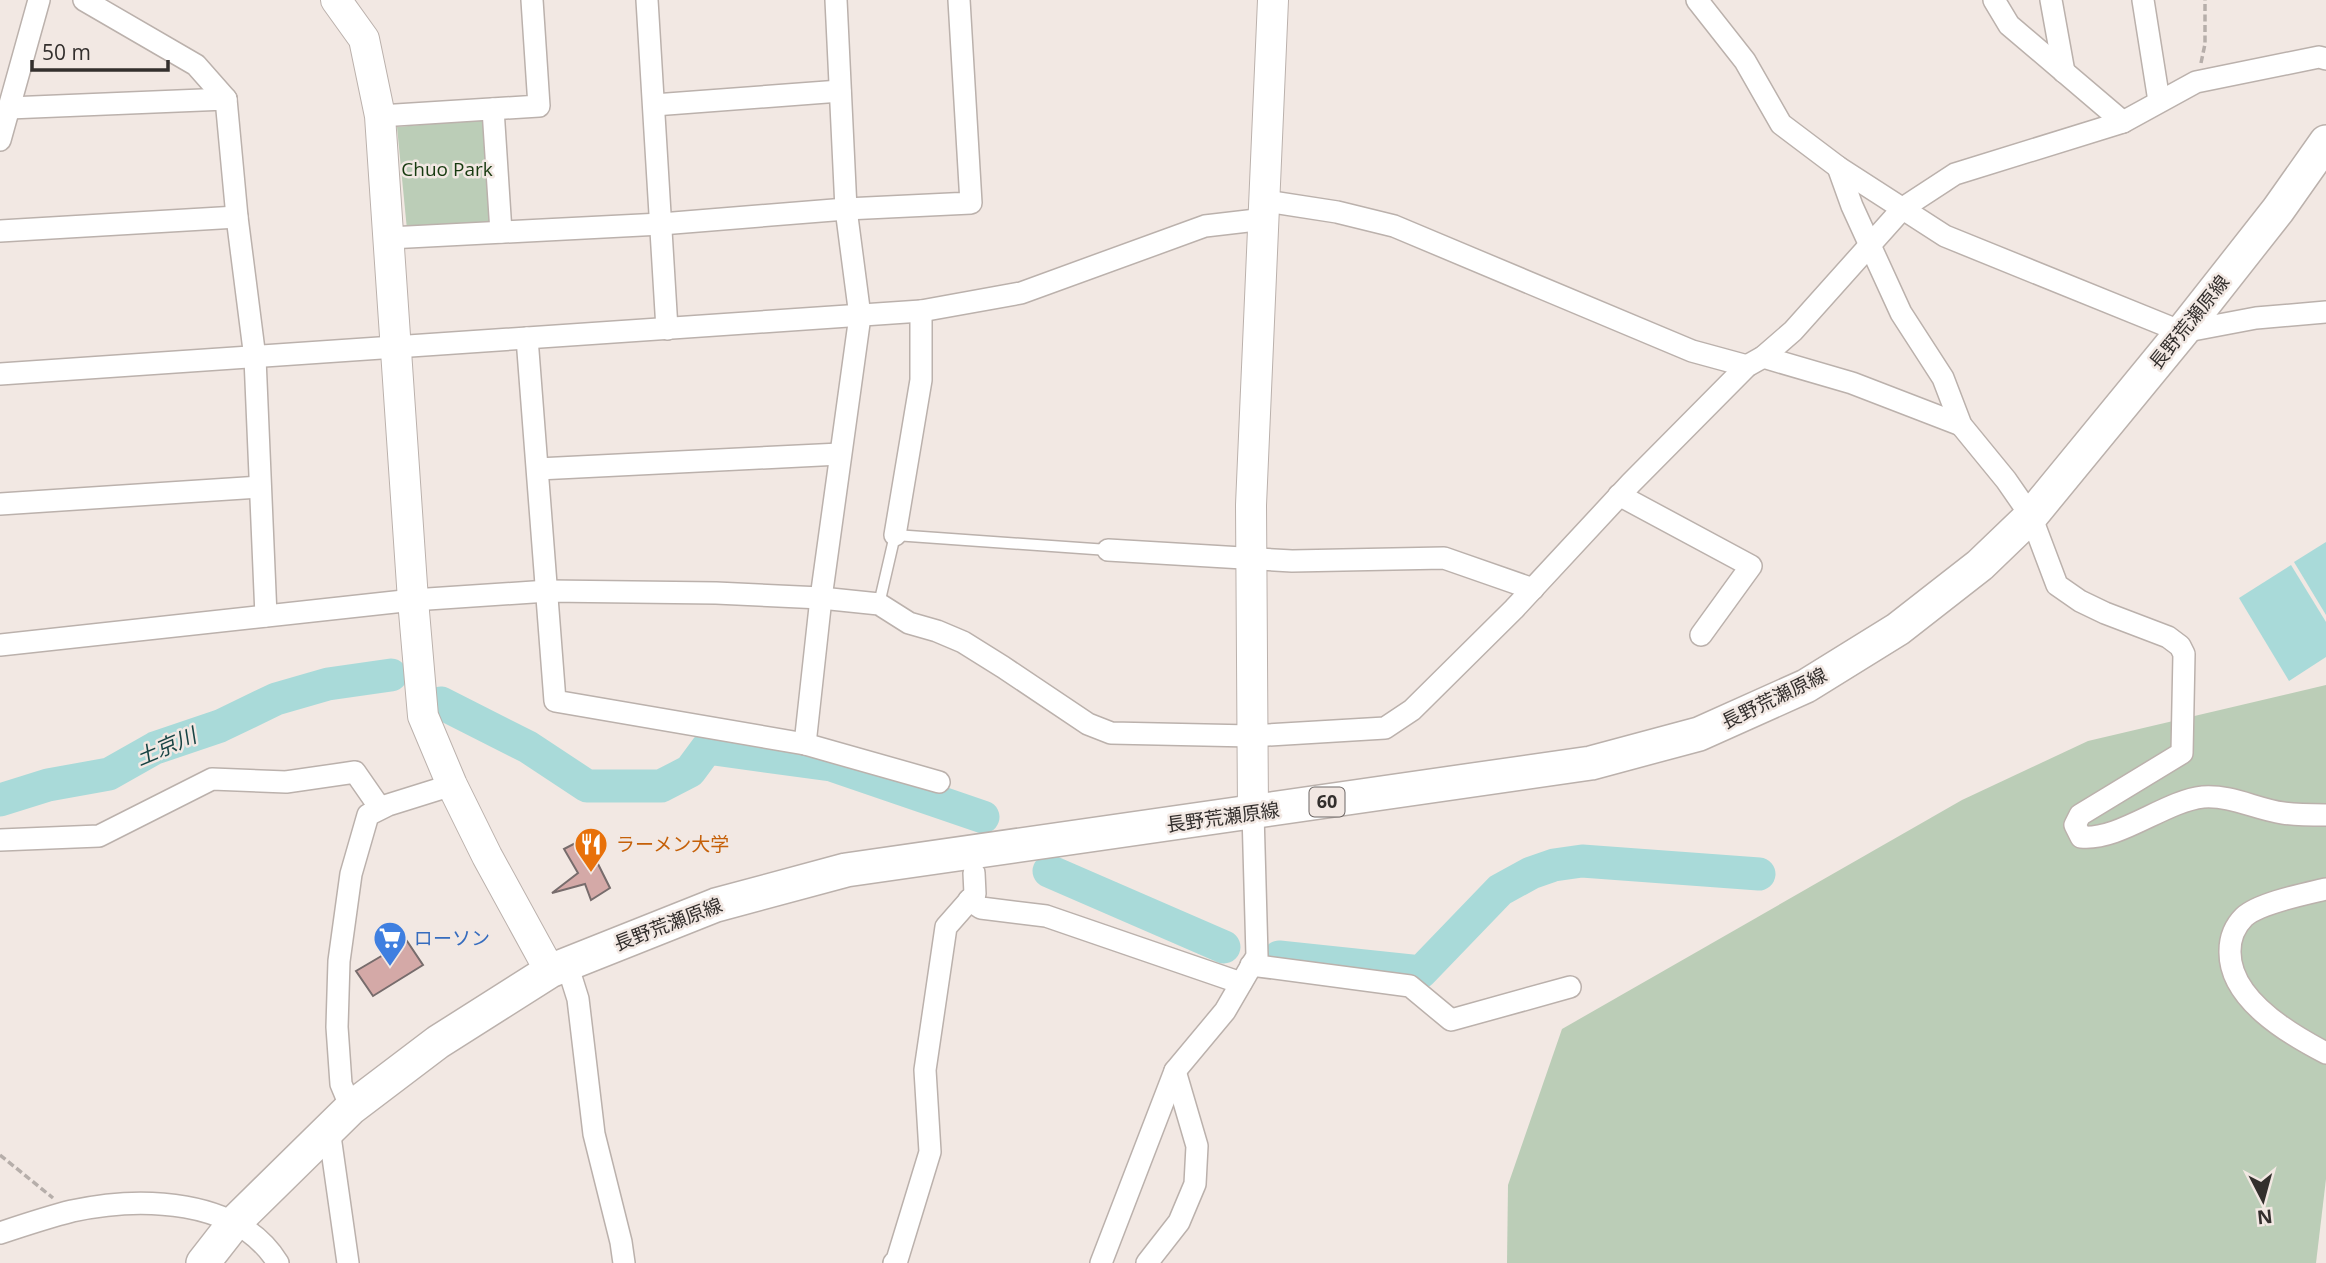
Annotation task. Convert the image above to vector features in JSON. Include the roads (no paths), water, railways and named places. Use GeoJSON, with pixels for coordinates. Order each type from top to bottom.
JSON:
{"type":"FeatureCollection","features":[{"type":"Feature","properties":{"kind":"main road","name":"長野荒瀬原線"},"geometry":{"type":"LineString","coordinates":[[204,1263],[235,1222],[340,1118],[438,1042],[559,967],[716,905],[846,870],[1591,762],[1699,734],[1806,686],[1898,629],[1980,565],[2031,516],[2182,332],[2278,210],[2326,142]]}},
{"type":"Feature","properties":{"kind":"street"},"geometry":{"type":"LineString","coordinates":[[0,140],[39,0]]}},
{"type":"Feature","properties":{"kind":"street"},"geometry":{"type":"LineString","coordinates":[[84,0],[196,65],[226,99],[254,358],[266,616]]}},
{"type":"Feature","properties":{"kind":"street"},"geometry":{"type":"LineString","coordinates":[[336,0],[363,39],[380,116],[423,716],[452,785],[487,856],[578,999],[594,1134],[624,1263]]}},
{"type":"Feature","properties":{"kind":"street"},"geometry":{"type":"LineString","coordinates":[[380,116],[539,106],[532,0]]}},
{"type":"Feature","properties":{"kind":"street"},"geometry":{"type":"LineString","coordinates":[[647,0],[667,329]]}},
{"type":"Feature","properties":{"kind":"street"},"geometry":{"type":"LineString","coordinates":[[805,744],[821,598],[859,316],[846,209],[836,0]]}},
{"type":"Feature","properties":{"kind":"street"},"geometry":{"type":"LineString","coordinates":[[389,238],[661,224],[971,202],[960,0]]}},
{"type":"Feature","properties":{"kind":"street"},"geometry":{"type":"LineString","coordinates":[[1101,1263],[1175,1071],[1224,1011],[1257,956],[1251,736],[1252,491],[1273,0]]}},
{"type":"Feature","properties":{"kind":"street"},"geometry":{"type":"LineString","coordinates":[[1697,0],[1745,61],[1781,124],[1838,167],[1945,236],[2182,332],[2256,318],[2326,312]]}},
{"type":"Feature","properties":{"kind":"street"},"geometry":{"type":"LineString","coordinates":[[1994,0],[2009,25],[2123,122]]}},
{"type":"Feature","properties":{"kind":"street"},"geometry":{"type":"LineString","coordinates":[[2051,0],[2064,72]]}},
{"type":"Feature","properties":{"kind":"street"},"geometry":{"type":"LineString","coordinates":[[2143,0],[2159,101]]}},
{"type":"Feature","properties":{"kind":"street"},"geometry":{"type":"LineString","coordinates":[[0,645],[413,600],[548,591],[716,593],[821,598],[878,604],[909,624],[937,631],[963,642],[1088,724],[1111,733],[1251,736],[1385,728],[1412,710],[1533,589],[1619,495],[1755,362],[1793,331],[1903,208],[1955,174],[2123,122],[2196,82],[2319,57],[2326,59]]}},
{"type":"Feature","properties":{"kind":"street"},"geometry":{"type":"LineString","coordinates":[[654,105],[840,91]]}},
{"type":"Feature","properties":{"kind":"street"},"geometry":{"type":"LineString","coordinates":[[9,108],[226,99]]}},
{"type":"Feature","properties":{"kind":"street"},"geometry":{"type":"LineString","coordinates":[[493,109],[501,232]]}},
{"type":"Feature","properties":{"kind":"street"},"geometry":{"type":"LineString","coordinates":[[1838,167],[1852,206],[1901,313],[1942,378],[1961,425],[2006,480],[2031,516],[2057,584],[2080,601],[2105,613],[2168,637],[2180,646],[2184,654],[2182,754],[2080,815],[2075,825],[2081,837],[2107,835],[2158,812],[2202,797],[2234,799],[2282,813],[2326,815]]}},
{"type":"Feature","properties":{"kind":"street"},"geometry":{"type":"LineString","coordinates":[[0,374],[921,311],[1021,293],[1205,226],[1265,210],[1338,212],[1394,226],[1692,351],[1852,383],[1961,425]]}},
{"type":"Feature","properties":{"kind":"street"},"geometry":{"type":"LineString","coordinates":[[0,231],[237,217]]}},
{"type":"Feature","properties":{"kind":"street"},"geometry":{"type":"LineString","coordinates":[[895,535],[921,380],[921,311]]}},
{"type":"Feature","properties":{"kind":"street"},"geometry":{"type":"LineString","coordinates":[[527,338],[555,701],[805,744],[939,782]]}},
{"type":"Feature","properties":{"kind":"street"},"geometry":{"type":"LineString","coordinates":[[538,469],[840,454]]}},
{"type":"Feature","properties":{"kind":"street"},"geometry":{"type":"LineString","coordinates":[[0,505],[260,486]]}},
{"type":"Feature","properties":{"kind":"street"},"geometry":{"type":"LineString","coordinates":[[1619,495],[1751,566],[1701,635]]}},
{"type":"Feature","properties":{"kind":"street"},"geometry":{"type":"LineString","coordinates":[[1108,550],[1292,561],[1444,558],[1533,589]]}},
{"type":"Feature","properties":{"kind":"street"},"geometry":{"type":"LineString","coordinates":[[0,841],[99,836],[212,779],[286,782],[355,772],[380,808]]}},
{"type":"Feature","properties":{"kind":"street"},"geometry":{"type":"LineString","coordinates":[[348,1263],[337,1017],[339,961],[351,874],[368,814],[452,785]]}},
{"type":"Feature","properties":{"kind":"street"},"geometry":{"type":"LineString","coordinates":[[894,1263],[930,1152],[925,1070],[946,927],[975,894],[974,873]]}},
{"type":"Feature","properties":{"kind":"street"},"geometry":{"type":"LineString","coordinates":[[2326,889],[2283,898],[2245,916],[2230,938],[2230,959],[2236,980],[2250,999],[2274,1022],[2326,1053]]}},
{"type":"Feature","properties":{"kind":"street"},"geometry":{"type":"LineString","coordinates":[[970,900],[981,908],[1046,916],[1246,974],[1410,985],[1451,1020],[1570,987]]}},
{"type":"Feature","properties":{"kind":"street"},"geometry":{"type":"LineString","coordinates":[[1147,1263],[1180,1222],[1195,1184],[1196,1146],[1175,1071]]}},
{"type":"Feature","properties":{"kind":"street"},"geometry":{"type":"LineString","coordinates":[[0,1233],[72,1211],[126,1203],[198,1208],[235,1222],[268,1246],[278,1263]]}},
{"type":"Feature","properties":{"kind":"lane"},"geometry":{"type":"LineString","coordinates":[[878,604],[895,535],[1108,550]]}},
{"type":"Feature","properties":{"kind":"water"},"geometry":{"type":"Polygon","coordinates":[[[2326,542],[2326,615],[2294,562],[2326,542]]]}},
{"type":"Feature","properties":{"kind":"water"},"geometry":{"type":"Polygon","coordinates":[[[2291,565],[2326,622],[2326,657],[2289,681],[2239,598],[2291,565]]]}},
{"type":"Feature","properties":{"kind":"waterway","name":"土京川"},"geometry":{"type":"LineString","coordinates":[[0,800],[48,785],[109,774],[155,748],[220,726],[276,699],[328,684],[391,675]]}},
{"type":"Feature","properties":{"kind":"waterway"},"geometry":{"type":"LineString","coordinates":[[441,703],[528,747],[587,786],[661,786],[690,771],[707,748],[831,765],[983,817]]}},
{"type":"Feature","properties":{"kind":"waterway"},"geometry":{"type":"LineString","coordinates":[[1279,957],[1421,972],[1500,890],[1531,873],[1554,865],[1582,861],[1759,874]]}},
{"type":"Feature","properties":{"kind":"waterway"},"geometry":{"type":"LineString","coordinates":[[1049,871],[1224,947]]}},
{"type":"Feature","properties":{"kind":"place","name":"ラーメン大学"},"geometry":{"type":"Point","coordinates":[591,874]}},
{"type":"Feature","properties":{"kind":"place","name":"ローソン"},"geometry":{"type":"Point","coordinates":[390,968]}},
{"type":"Feature","properties":{"kind":"park label","name":"Chuo Park"},"geometry":{"type":"Point","coordinates":[447,169]}}]}
